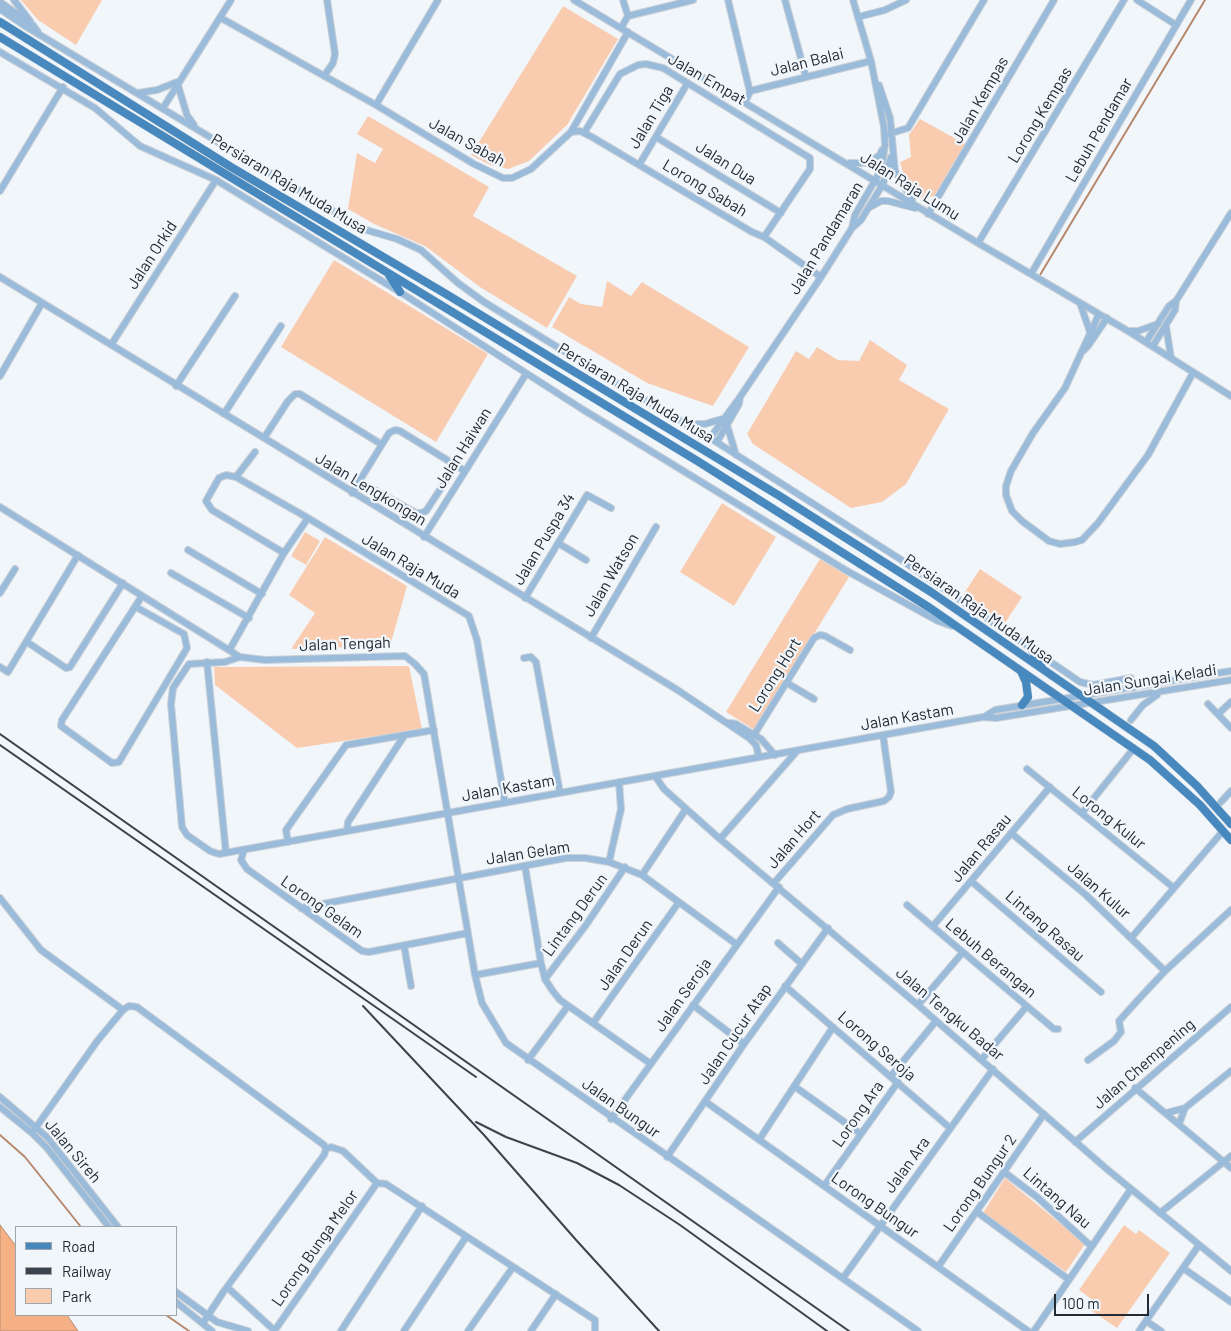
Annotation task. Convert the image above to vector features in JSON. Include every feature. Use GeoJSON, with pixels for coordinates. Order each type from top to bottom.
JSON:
{"type":"FeatureCollection","features":[{"type":"Feature","properties":{"kind":"main road","name":"Persiaran Raja Muda Musa"},"geometry":{"type":"LineString","coordinates":[[0,22],[231,167],[446,294],[871,552],[1154,746],[1169,759],[1231,824]]}},
{"type":"Feature","properties":{"kind":"main road","name":"Persiaran Raja Muda Musa"},"geometry":{"type":"LineString","coordinates":[[0,37],[699,462],[961,628],[1134,748],[1173,778],[1231,840]]}},
{"type":"Feature","properties":{"kind":"main road"},"geometry":{"type":"LineString","coordinates":[[387,272],[400,292]]}},
{"type":"Feature","properties":{"kind":"main road"},"geometry":{"type":"LineString","coordinates":[[1032,650],[1042,670]]}},
{"type":"Feature","properties":{"kind":"main road"},"geometry":{"type":"LineString","coordinates":[[1020,669],[1026,682],[1028,696],[1022,705]]}},
{"type":"Feature","properties":{"kind":"street"},"geometry":{"type":"LineString","coordinates":[[14,0],[38,34]]}},
{"type":"Feature","properties":{"kind":"street"},"geometry":{"type":"LineString","coordinates":[[163,108],[177,82],[221,18],[231,0]]}},
{"type":"Feature","properties":{"kind":"street"},"geometry":{"type":"LineString","coordinates":[[324,76],[333,63],[335,54],[326,0]]}},
{"type":"Feature","properties":{"kind":"street"},"geometry":{"type":"LineString","coordinates":[[376,105],[438,0]]}},
{"type":"Feature","properties":{"kind":"street","name":"Jalan Raja Lumu"},"geometry":{"type":"LineString","coordinates":[[574,0],[883,184],[928,214],[1107,318],[1231,396]]}},
{"type":"Feature","properties":{"kind":"street"},"geometry":{"type":"LineString","coordinates":[[623,0],[628,16]]}},
{"type":"Feature","properties":{"kind":"street"},"geometry":{"type":"LineString","coordinates":[[621,28],[628,16],[693,0]]}},
{"type":"Feature","properties":{"kind":"street"},"geometry":{"type":"LineString","coordinates":[[728,0],[750,90],[745,102]]}},
{"type":"Feature","properties":{"kind":"street"},"geometry":{"type":"LineString","coordinates":[[785,0],[806,77]]}},
{"type":"Feature","properties":{"kind":"street","name":"Jalan Pandamaran"},"geometry":{"type":"LineString","coordinates":[[710,438],[725,422],[821,277],[852,228],[855,215],[881,170],[888,134],[871,60],[853,0]]}},
{"type":"Feature","properties":{"kind":"street"},"geometry":{"type":"LineString","coordinates":[[858,17],[885,10],[906,0]]}},
{"type":"Feature","properties":{"kind":"street"},"geometry":{"type":"LineString","coordinates":[[921,209],[907,196],[897,177],[894,146],[888,134],[908,128],[984,0]]}},
{"type":"Feature","properties":{"kind":"street","name":"Jalan Kempas"},"geometry":{"type":"LineString","coordinates":[[928,214],[1054,0]]}},
{"type":"Feature","properties":{"kind":"street","name":"Lorong Kempas"},"geometry":{"type":"LineString","coordinates":[[978,243],[1124,0]]}},
{"type":"Feature","properties":{"kind":"street"},"geometry":{"type":"LineString","coordinates":[[1137,0],[1176,25]]}},
{"type":"Feature","properties":{"kind":"street","name":"Lebuh Pendamar"},"geometry":{"type":"LineString","coordinates":[[1031,274],[1191,0]]}},
{"type":"Feature","properties":{"kind":"street"},"geometry":{"type":"LineString","coordinates":[[0,2],[33,25]]}},
{"type":"Feature","properties":{"kind":"street"},"geometry":{"type":"LineString","coordinates":[[0,9],[38,34],[363,228],[397,239],[421,250],[458,283],[484,302],[717,442],[736,456],[900,559],[1032,650],[1088,685],[1131,678],[1133,688]]}},
{"type":"Feature","properties":{"kind":"street","name":"Jalan Sabah"},"geometry":{"type":"LineString","coordinates":[[221,18],[376,105],[474,164],[503,178],[512,178],[531,169],[571,132],[628,32]]}},
{"type":"Feature","properties":{"kind":"street"},"geometry":{"type":"LineString","coordinates":[[0,52],[62,87],[94,108],[140,146],[216,180],[400,292],[526,374],[848,571],[938,621],[961,628]]}},
{"type":"Feature","properties":{"kind":"street","name":"Jalan Balai"},"geometry":{"type":"LineString","coordinates":[[750,90],[871,60]]}},
{"type":"Feature","properties":{"kind":"street","name":"Jalan Empat"},"geometry":{"type":"LineString","coordinates":[[584,133],[620,74],[638,65],[646,64],[663,68],[687,84],[737,111],[810,158],[810,169],[781,212]]}},
{"type":"Feature","properties":{"kind":"street"},"geometry":{"type":"LineString","coordinates":[[600,81],[610,88]]}},
{"type":"Feature","properties":{"kind":"street"},"geometry":{"type":"LineString","coordinates":[[138,93],[157,90],[177,82]]}},
{"type":"Feature","properties":{"kind":"street"},"geometry":{"type":"LineString","coordinates":[[177,82],[187,115],[196,128]]}},
{"type":"Feature","properties":{"kind":"street","name":"Jalan Tiga"},"geometry":{"type":"LineString","coordinates":[[639,165],[687,84]]}},
{"type":"Feature","properties":{"kind":"street"},"geometry":{"type":"LineString","coordinates":[[0,191],[62,87]]}},
{"type":"Feature","properties":{"kind":"street","name":"Lorong Sabah"},"geometry":{"type":"LineString","coordinates":[[571,132],[584,133],[752,232],[764,236],[821,277]]}},
{"type":"Feature","properties":{"kind":"street","name":"Jalan Dua"},"geometry":{"type":"LineString","coordinates":[[656,137],[781,212]]}},
{"type":"Feature","properties":{"kind":"street"},"geometry":{"type":"LineString","coordinates":[[844,161],[861,165],[872,161],[880,155],[885,145]]}},
{"type":"Feature","properties":{"kind":"street"},"geometry":{"type":"LineString","coordinates":[[852,228],[861,220],[883,184],[894,146]]}},
{"type":"Feature","properties":{"kind":"street","name":"Jalan Orkid"},"geometry":{"type":"LineString","coordinates":[[111,345],[216,180]]}},
{"type":"Feature","properties":{"kind":"street"},"geometry":{"type":"LineString","coordinates":[[868,209],[881,201],[888,201],[921,209]]}},
{"type":"Feature","properties":{"kind":"street"},"geometry":{"type":"LineString","coordinates":[[764,236],[781,212]]}},
{"type":"Feature","properties":{"kind":"street"},"geometry":{"type":"LineString","coordinates":[[1146,342],[1169,306],[1176,301],[1231,213]]}},
{"type":"Feature","properties":{"kind":"street","name":"Jalan Lengkongan"},"geometry":{"type":"LineString","coordinates":[[0,277],[729,723],[756,745],[759,758]]}},
{"type":"Feature","properties":{"kind":"street"},"geometry":{"type":"LineString","coordinates":[[176,386],[235,296]]}},
{"type":"Feature","properties":{"kind":"street"},"geometry":{"type":"LineString","coordinates":[[1153,346],[1175,310],[1176,301]]}},
{"type":"Feature","properties":{"kind":"street"},"geometry":{"type":"LineString","coordinates":[[1080,302],[1090,332]]}},
{"type":"Feature","properties":{"kind":"street"},"geometry":{"type":"LineString","coordinates":[[0,376],[42,303]]}},
{"type":"Feature","properties":{"kind":"street"},"geometry":{"type":"LineString","coordinates":[[1099,314],[1065,388],[1011,471],[1006,486],[1009,504],[1017,516],[1049,540],[1060,544],[1082,540],[1098,524],[1148,455],[1193,373]]}},
{"type":"Feature","properties":{"kind":"street"},"geometry":{"type":"LineString","coordinates":[[1083,351],[1107,318]]}},
{"type":"Feature","properties":{"kind":"street"},"geometry":{"type":"LineString","coordinates":[[1128,331],[1138,331],[1158,324]]}},
{"type":"Feature","properties":{"kind":"street"},"geometry":{"type":"LineString","coordinates":[[224,414],[281,326]]}},
{"type":"Feature","properties":{"kind":"street"},"geometry":{"type":"LineString","coordinates":[[1166,326],[1172,358]]}},
{"type":"Feature","properties":{"kind":"street","name":"Jalan Haiwan"},"geometry":{"type":"LineString","coordinates":[[424,537],[526,374]]}},
{"type":"Feature","properties":{"kind":"street"},"geometry":{"type":"LineString","coordinates":[[264,438],[288,402],[295,394],[300,394],[381,444]]}},
{"type":"Feature","properties":{"kind":"street"},"geometry":{"type":"LineString","coordinates":[[687,424],[725,422]]}},
{"type":"Feature","properties":{"kind":"street"},"geometry":{"type":"LineString","coordinates":[[717,442],[725,422]]}},
{"type":"Feature","properties":{"kind":"street"},"geometry":{"type":"LineString","coordinates":[[725,422],[736,456]]}},
{"type":"Feature","properties":{"kind":"street"},"geometry":{"type":"LineString","coordinates":[[352,493],[389,432],[395,430],[400,431],[455,467],[465,471]]}},
{"type":"Feature","properties":{"kind":"street"},"geometry":{"type":"LineString","coordinates":[[255,452],[236,477],[226,476],[219,478],[206,501],[212,510],[284,553]]}},
{"type":"Feature","properties":{"kind":"street"},"geometry":{"type":"LineString","coordinates":[[360,482],[416,513],[421,513],[426,511],[455,467]]}},
{"type":"Feature","properties":{"kind":"street","name":"Jalan Raja Muda"},"geometry":{"type":"LineString","coordinates":[[236,477],[308,518],[469,616],[476,640],[505,803]]}},
{"type":"Feature","properties":{"kind":"street","name":"Jalan Puspa 34"},"geometry":{"type":"LineString","coordinates":[[525,598],[587,495],[611,508]]}},
{"type":"Feature","properties":{"kind":"street"},"geometry":{"type":"LineString","coordinates":[[0,507],[240,657]]}},
{"type":"Feature","properties":{"kind":"street"},"geometry":{"type":"LineString","coordinates":[[230,649],[284,553],[308,518]]}},
{"type":"Feature","properties":{"kind":"street","name":"Jalan Watson"},"geometry":{"type":"LineString","coordinates":[[591,638],[656,527]]}},
{"type":"Feature","properties":{"kind":"street"},"geometry":{"type":"LineString","coordinates":[[558,543],[586,560]]}},
{"type":"Feature","properties":{"kind":"street"},"geometry":{"type":"LineString","coordinates":[[188,550],[262,594]]}},
{"type":"Feature","properties":{"kind":"street"},"geometry":{"type":"LineString","coordinates":[[0,667],[8,672],[78,555]]}},
{"type":"Feature","properties":{"kind":"street"},"geometry":{"type":"LineString","coordinates":[[0,593],[15,569]]}},
{"type":"Feature","properties":{"kind":"street"},"geometry":{"type":"LineString","coordinates":[[171,573],[249,618]]}},
{"type":"Feature","properties":{"kind":"street"},"geometry":{"type":"LineString","coordinates":[[27,642],[66,668],[70,667],[123,583]]}},
{"type":"Feature","properties":{"kind":"street"},"geometry":{"type":"LineString","coordinates":[[136,607],[184,634],[187,648],[118,762],[112,763],[61,726],[62,720],[142,596]]}},
{"type":"Feature","properties":{"kind":"street","name":"Lorong Hort"},"geometry":{"type":"LineString","coordinates":[[754,735],[814,638],[820,635],[850,650]]}},
{"type":"Feature","properties":{"kind":"street","name":"Jalan Tengah"},"geometry":{"type":"LineString","coordinates":[[226,853],[212,853],[187,836],[182,828],[171,704],[173,688],[189,664],[225,662],[240,657],[266,660],[404,656],[424,674],[449,813]]}},
{"type":"Feature","properties":{"kind":"street"},"geometry":{"type":"LineString","coordinates":[[524,658],[531,657],[536,662],[560,793]]}},
{"type":"Feature","properties":{"kind":"street"},"geometry":{"type":"LineString","coordinates":[[207,662],[226,853]]}},
{"type":"Feature","properties":{"kind":"street","name":"Jalan Sungai Keladi"},"geometry":{"type":"LineString","coordinates":[[1081,696],[1231,671]]}},
{"type":"Feature","properties":{"kind":"street","name":"Jalan Sungai Keladi"},"geometry":{"type":"LineString","coordinates":[[1074,706],[1231,680]]}},
{"type":"Feature","properties":{"kind":"street"},"geometry":{"type":"LineString","coordinates":[[787,682],[814,699]]}},
{"type":"Feature","properties":{"kind":"street"},"geometry":{"type":"LineString","coordinates":[[1131,720],[1143,705],[1160,693]]}},
{"type":"Feature","properties":{"kind":"street","name":"Jalan Kastam"},"geometry":{"type":"LineString","coordinates":[[983,718],[995,710],[1081,696]]}},
{"type":"Feature","properties":{"kind":"street"},"geometry":{"type":"LineString","coordinates":[[1218,714],[1231,702]]}},
{"type":"Feature","properties":{"kind":"street"},"geometry":{"type":"LineString","coordinates":[[1208,704],[1231,728]]}},
{"type":"Feature","properties":{"kind":"street","name":"Jalan Kastam"},"geometry":{"type":"LineString","coordinates":[[226,853],[884,735],[983,718],[996,718],[1074,706]]}},
{"type":"Feature","properties":{"kind":"street","name":"Jalan Lengkongan"},"geometry":{"type":"LineString","coordinates":[[729,723],[736,724],[761,739],[775,755]]}},
{"type":"Feature","properties":{"kind":"street"},"geometry":{"type":"LineString","coordinates":[[288,842],[286,830],[346,745],[434,730]]}},
{"type":"Feature","properties":{"kind":"street","name":"Jalan Hort"},"geometry":{"type":"LineString","coordinates":[[776,885],[833,815],[847,809],[884,801],[889,797],[891,792],[884,735]]}},
{"type":"Feature","properties":{"kind":"street"},"geometry":{"type":"LineString","coordinates":[[347,831],[348,822],[404,736]]}},
{"type":"Feature","properties":{"kind":"street"},"geometry":{"type":"LineString","coordinates":[[1082,813],[1134,748]]}},
{"type":"Feature","properties":{"kind":"street"},"geometry":{"type":"LineString","coordinates":[[720,839],[796,751]]}},
{"type":"Feature","properties":{"kind":"street","name":"Lorong Kulur"},"geometry":{"type":"LineString","coordinates":[[1027,769],[1174,888]]}},
{"type":"Feature","properties":{"kind":"street","name":"Jalan Tengku Badar"},"geometry":{"type":"LineString","coordinates":[[655,776],[664,789],[720,839],[993,1068],[1075,1142],[1231,1271]]}},
{"type":"Feature","properties":{"kind":"street"},"geometry":{"type":"LineString","coordinates":[[609,862],[620,809],[619,782]]}},
{"type":"Feature","properties":{"kind":"street","name":"Jalan Rasau"},"geometry":{"type":"LineString","coordinates":[[933,926],[1050,787]]}},
{"type":"Feature","properties":{"kind":"street"},"geometry":{"type":"LineString","coordinates":[[1221,802],[1231,791]]}},
{"type":"Feature","properties":{"kind":"street"},"geometry":{"type":"LineString","coordinates":[[642,874],[686,809]]}},
{"type":"Feature","properties":{"kind":"street","name":"Jalan Bungur"},"geometry":{"type":"LineString","coordinates":[[449,813],[475,976],[482,1003],[492,1024],[506,1043],[611,1119],[918,1331]]}},
{"type":"Feature","properties":{"kind":"street"},"geometry":{"type":"LineString","coordinates":[[1132,937],[1223,831]]}},
{"type":"Feature","properties":{"kind":"street","name":"Jalan Kulur"},"geometry":{"type":"LineString","coordinates":[[1011,833],[1086,895],[1166,971]]}},
{"type":"Feature","properties":{"kind":"street","name":"Lorong Gelam"},"geometry":{"type":"LineString","coordinates":[[244,850],[241,860],[247,869],[362,951],[369,952],[468,934]]}},
{"type":"Feature","properties":{"kind":"street","name":"Jalan Gelam"},"geometry":{"type":"LineString","coordinates":[[301,908],[566,858],[609,862],[625,866],[642,874],[736,944]]}},
{"type":"Feature","properties":{"kind":"street"},"geometry":{"type":"LineString","coordinates":[[525,866],[545,979],[560,1000],[651,1064]]}},
{"type":"Feature","properties":{"kind":"street","name":"Lintang Derun"},"geometry":{"type":"LineString","coordinates":[[545,979],[609,893],[625,866]]}},
{"type":"Feature","properties":{"kind":"street","name":"Lintang Rasau"},"geometry":{"type":"LineString","coordinates":[[971,881],[1101,992]]}},
{"type":"Feature","properties":{"kind":"street","name":"Jalan Seroja"},"geometry":{"type":"LineString","coordinates":[[611,1119],[776,885]]}},
{"type":"Feature","properties":{"kind":"street"},"geometry":{"type":"LineString","coordinates":[[0,898],[41,950],[123,1010]]}},
{"type":"Feature","properties":{"kind":"street","name":"Jalan Derun"},"geometry":{"type":"LineString","coordinates":[[593,1023],[679,902]]}},
{"type":"Feature","properties":{"kind":"street","name":"Lebuh Berangan"},"geometry":{"type":"LineString","coordinates":[[908,905],[1054,1029],[1058,1029]]}},
{"type":"Feature","properties":{"kind":"street"},"geometry":{"type":"LineString","coordinates":[[1088,1060],[1114,1041],[1120,1032],[1119,1021],[1166,971],[1231,910]]}},
{"type":"Feature","properties":{"kind":"street","name":"Jalan Cucur Atap"},"geometry":{"type":"LineString","coordinates":[[667,1157],[744,1044],[828,928]]}},
{"type":"Feature","properties":{"kind":"street"},"geometry":{"type":"LineString","coordinates":[[778,943],[802,964]]}},
{"type":"Feature","properties":{"kind":"street"},"geometry":{"type":"LineString","coordinates":[[404,945],[412,986]]}},
{"type":"Feature","properties":{"kind":"street"},"geometry":{"type":"LineString","coordinates":[[918,1005],[963,952]]}},
{"type":"Feature","properties":{"kind":"street"},"geometry":{"type":"LineString","coordinates":[[475,976],[541,963]]}},
{"type":"Feature","properties":{"kind":"street","name":"Lorong Seroja"},"geometry":{"type":"LineString","coordinates":[[785,986],[950,1128]]}},
{"type":"Feature","properties":{"kind":"street"},"geometry":{"type":"LineString","coordinates":[[693,1005],[744,1044]]}},
{"type":"Feature","properties":{"kind":"street"},"geometry":{"type":"LineString","coordinates":[[34,1129],[98,1040],[123,1010],[129,1006],[137,1008],[324,1145],[326,1149]]}},
{"type":"Feature","properties":{"kind":"street"},"geometry":{"type":"LineString","coordinates":[[528,1060],[568,1006]]}},
{"type":"Feature","properties":{"kind":"street"},"geometry":{"type":"LineString","coordinates":[[982,1059],[1027,1006]]}},
{"type":"Feature","properties":{"kind":"street","name":"Jalan Chempening"},"geometry":{"type":"LineString","coordinates":[[1075,1142],[1135,1088],[1231,1007]]}},
{"type":"Feature","properties":{"kind":"street"},"geometry":{"type":"LineString","coordinates":[[891,1076],[936,1021]]}},
{"type":"Feature","properties":{"kind":"street"},"geometry":{"type":"LineString","coordinates":[[759,1140],[833,1027]]}},
{"type":"Feature","properties":{"kind":"street","name":"Jalan Ara"},"geometry":{"type":"LineString","coordinates":[[843,1278],[993,1068]]}},
{"type":"Feature","properties":{"kind":"street"},"geometry":{"type":"LineString","coordinates":[[1166,1113],[1185,1108],[1231,1071]]}},
{"type":"Feature","properties":{"kind":"street","name":"Lorong Ara"},"geometry":{"type":"LineString","coordinates":[[824,1186],[898,1082]]}},
{"type":"Feature","properties":{"kind":"street"},"geometry":{"type":"LineString","coordinates":[[794,1086],[861,1134]]}},
{"type":"Feature","properties":{"kind":"street"},"geometry":{"type":"LineString","coordinates":[[1135,1088],[1231,1168]]}},
{"type":"Feature","properties":{"kind":"street","name":"Jalan Sireh"},"geometry":{"type":"LineString","coordinates":[[0,1097],[34,1129],[108,1226]]}},
{"type":"Feature","properties":{"kind":"street","name":"Lorong Bungur"},"geometry":{"type":"LineString","coordinates":[[706,1102],[1028,1331]]}},
{"type":"Feature","properties":{"kind":"street","name":"Jalan Sireh"},"geometry":{"type":"LineString","coordinates":[[0,1107],[47,1137],[117,1226]]}},
{"type":"Feature","properties":{"kind":"street"},"geometry":{"type":"LineString","coordinates":[[1179,1124],[1185,1108]]}},
{"type":"Feature","properties":{"kind":"street","name":"Lorong Bungur 2"},"geometry":{"type":"LineString","coordinates":[[938,1267],[1044,1114]]}},
{"type":"Feature","properties":{"kind":"street"},"geometry":{"type":"LineString","coordinates":[[326,1149],[331,1147],[342,1151],[377,1183],[386,1184],[422,1206],[466,1237],[595,1320],[595,1331]]}},
{"type":"Feature","properties":{"kind":"street"},"geometry":{"type":"LineString","coordinates":[[203,1323],[226,1287],[324,1155],[326,1149]]}},
{"type":"Feature","properties":{"kind":"street"},"geometry":{"type":"LineString","coordinates":[[1160,1213],[1231,1156]]}},
{"type":"Feature","properties":{"kind":"street","name":"Lintang Nau"},"geometry":{"type":"LineString","coordinates":[[1004,1172],[1037,1196],[1091,1246]]}},
{"type":"Feature","properties":{"kind":"street","name":"Lorong Bunga Melor"},"geometry":{"type":"LineString","coordinates":[[275,1330],[377,1183]]}},
{"type":"Feature","properties":{"kind":"street"},"geometry":{"type":"LineString","coordinates":[[1034,1331],[1068,1279],[1132,1189]]}},
{"type":"Feature","properties":{"kind":"street"},"geometry":{"type":"LineString","coordinates":[[340,1331],[422,1206]]}},
{"type":"Feature","properties":{"kind":"street"},"geometry":{"type":"LineString","coordinates":[[977,1212],[1068,1279]]}},
{"type":"Feature","properties":{"kind":"street"},"geometry":{"type":"LineString","coordinates":[[404,1331],[466,1237]]}},
{"type":"Feature","properties":{"kind":"street"},"geometry":{"type":"LineString","coordinates":[[1139,1331],[1199,1245]]}},
{"type":"Feature","properties":{"kind":"street"},"geometry":{"type":"LineString","coordinates":[[468,1331],[513,1266]]}},
{"type":"Feature","properties":{"kind":"street"},"geometry":{"type":"LineString","coordinates":[[1183,1268],[1231,1302]]}},
{"type":"Feature","properties":{"kind":"street"},"geometry":{"type":"LineString","coordinates":[[226,1287],[275,1330]]}},
{"type":"Feature","properties":{"kind":"street"},"geometry":{"type":"LineString","coordinates":[[178,1293],[207,1315],[228,1327],[248,1331]]}},
{"type":"Feature","properties":{"kind":"street"},"geometry":{"type":"LineString","coordinates":[[531,1331],[556,1294]]}},
{"type":"Feature","properties":{"kind":"street"},"geometry":{"type":"LineString","coordinates":[[178,1304],[212,1331]]}},
{"type":"Feature","properties":{"kind":"street"},"geometry":{"type":"LineString","coordinates":[[1146,1321],[1161,1331]]}},
{"type":"Feature","properties":{"kind":"green space"},"geometry":{"type":"Polygon","coordinates":[[[21,0],[102,0],[76,45],[38,20],[21,0]]]}},
{"type":"Feature","properties":{"kind":"green space"},"geometry":{"type":"Polygon","coordinates":[[[563,6],[618,39],[567,125],[529,161],[508,169],[490,165],[471,155],[563,6]]]}},
{"type":"Feature","properties":{"kind":"green space"},"geometry":{"type":"Polygon","coordinates":[[[368,116],[489,187],[473,216],[577,276],[547,328],[480,287],[425,246],[374,224],[348,209],[357,153],[375,163],[383,149],[357,134],[368,116]]]}},
{"type":"Feature","properties":{"kind":"green space"},"geometry":{"type":"Polygon","coordinates":[[[920,119],[965,144],[934,196],[922,199],[907,186],[900,162],[911,157],[909,135],[920,119]]]}},
{"type":"Feature","properties":{"kind":"green space"},"geometry":{"type":"Polygon","coordinates":[[[334,260],[488,354],[436,442],[281,347],[334,260]]]}},
{"type":"Feature","properties":{"kind":"green space"},"geometry":{"type":"Polygon","coordinates":[[[607,281],[631,296],[642,282],[749,347],[713,406],[647,383],[552,327],[569,297],[581,304],[602,307],[607,281]]]}},
{"type":"Feature","properties":{"kind":"green space"},"geometry":{"type":"Polygon","coordinates":[[[870,340],[907,365],[899,380],[949,409],[906,484],[882,502],[851,508],[753,444],[747,434],[796,351],[809,359],[817,347],[838,360],[859,361],[870,340]]]}},
{"type":"Feature","properties":{"kind":"green space"},"geometry":{"type":"Polygon","coordinates":[[[722,503],[776,537],[734,606],[680,572],[722,503]]]}},
{"type":"Feature","properties":{"kind":"green space"},"geometry":{"type":"Polygon","coordinates":[[[305,532],[320,541],[306,565],[291,556],[305,532]]]}},
{"type":"Feature","properties":{"kind":"green space"},"geometry":{"type":"Polygon","coordinates":[[[325,537],[407,586],[390,646],[291,649],[315,613],[289,595],[325,537]]]}},
{"type":"Feature","properties":{"kind":"green space"},"geometry":{"type":"Polygon","coordinates":[[[820,559],[849,577],[755,730],[726,712],[820,559]]]}},
{"type":"Feature","properties":{"kind":"green space"},"geometry":{"type":"Polygon","coordinates":[[[980,569],[1022,597],[1005,623],[963,595],[980,569]]]}},
{"type":"Feature","properties":{"kind":"green space"},"geometry":{"type":"Polygon","coordinates":[[[409,666],[422,729],[297,748],[215,685],[214,667],[409,666]]]}},
{"type":"Feature","properties":{"kind":"green space"},"geometry":{"type":"Polygon","coordinates":[[[1005,1178],[1085,1244],[1066,1272],[983,1213],[1005,1178]]]}},
{"type":"Feature","properties":{"kind":"green space"},"geometry":{"type":"Polygon","coordinates":[[[1124,1225],[1136,1234],[1139,1230],[1170,1253],[1117,1328],[1089,1309],[1094,1301],[1079,1290],[1124,1225]]]}},
{"type":"Feature","properties":{"kind":"shaded area"},"geometry":{"type":"Polygon","coordinates":[[[0,1225],[15,1245],[15,1316],[68,1316],[78,1331],[0,1331],[0,1225]]]}},
{"type":"Feature","properties":{"kind":"waterway"},"geometry":{"type":"LineString","coordinates":[[1040,275],[1205,0]]}},
{"type":"Feature","properties":{"kind":"waterway"},"geometry":{"type":"LineString","coordinates":[[0,1135],[25,1157],[80,1226]]}},
{"type":"Feature","properties":{"kind":"waterway"},"geometry":{"type":"LineString","coordinates":[[167,1316],[189,1331]]}},
{"type":"Feature","properties":{"kind":"railway"},"geometry":{"type":"LineString","coordinates":[[0,734],[849,1331]]}},
{"type":"Feature","properties":{"kind":"railway"},"geometry":{"type":"LineString","coordinates":[[0,745],[476,1077]]}},
{"type":"Feature","properties":{"kind":"railway"},"geometry":{"type":"LineString","coordinates":[[363,1006],[484,1135],[659,1331]]}},
{"type":"Feature","properties":{"kind":"railway"},"geometry":{"type":"LineString","coordinates":[[476,1122],[506,1137],[577,1163],[619,1185],[680,1225],[827,1331]]}}]}
